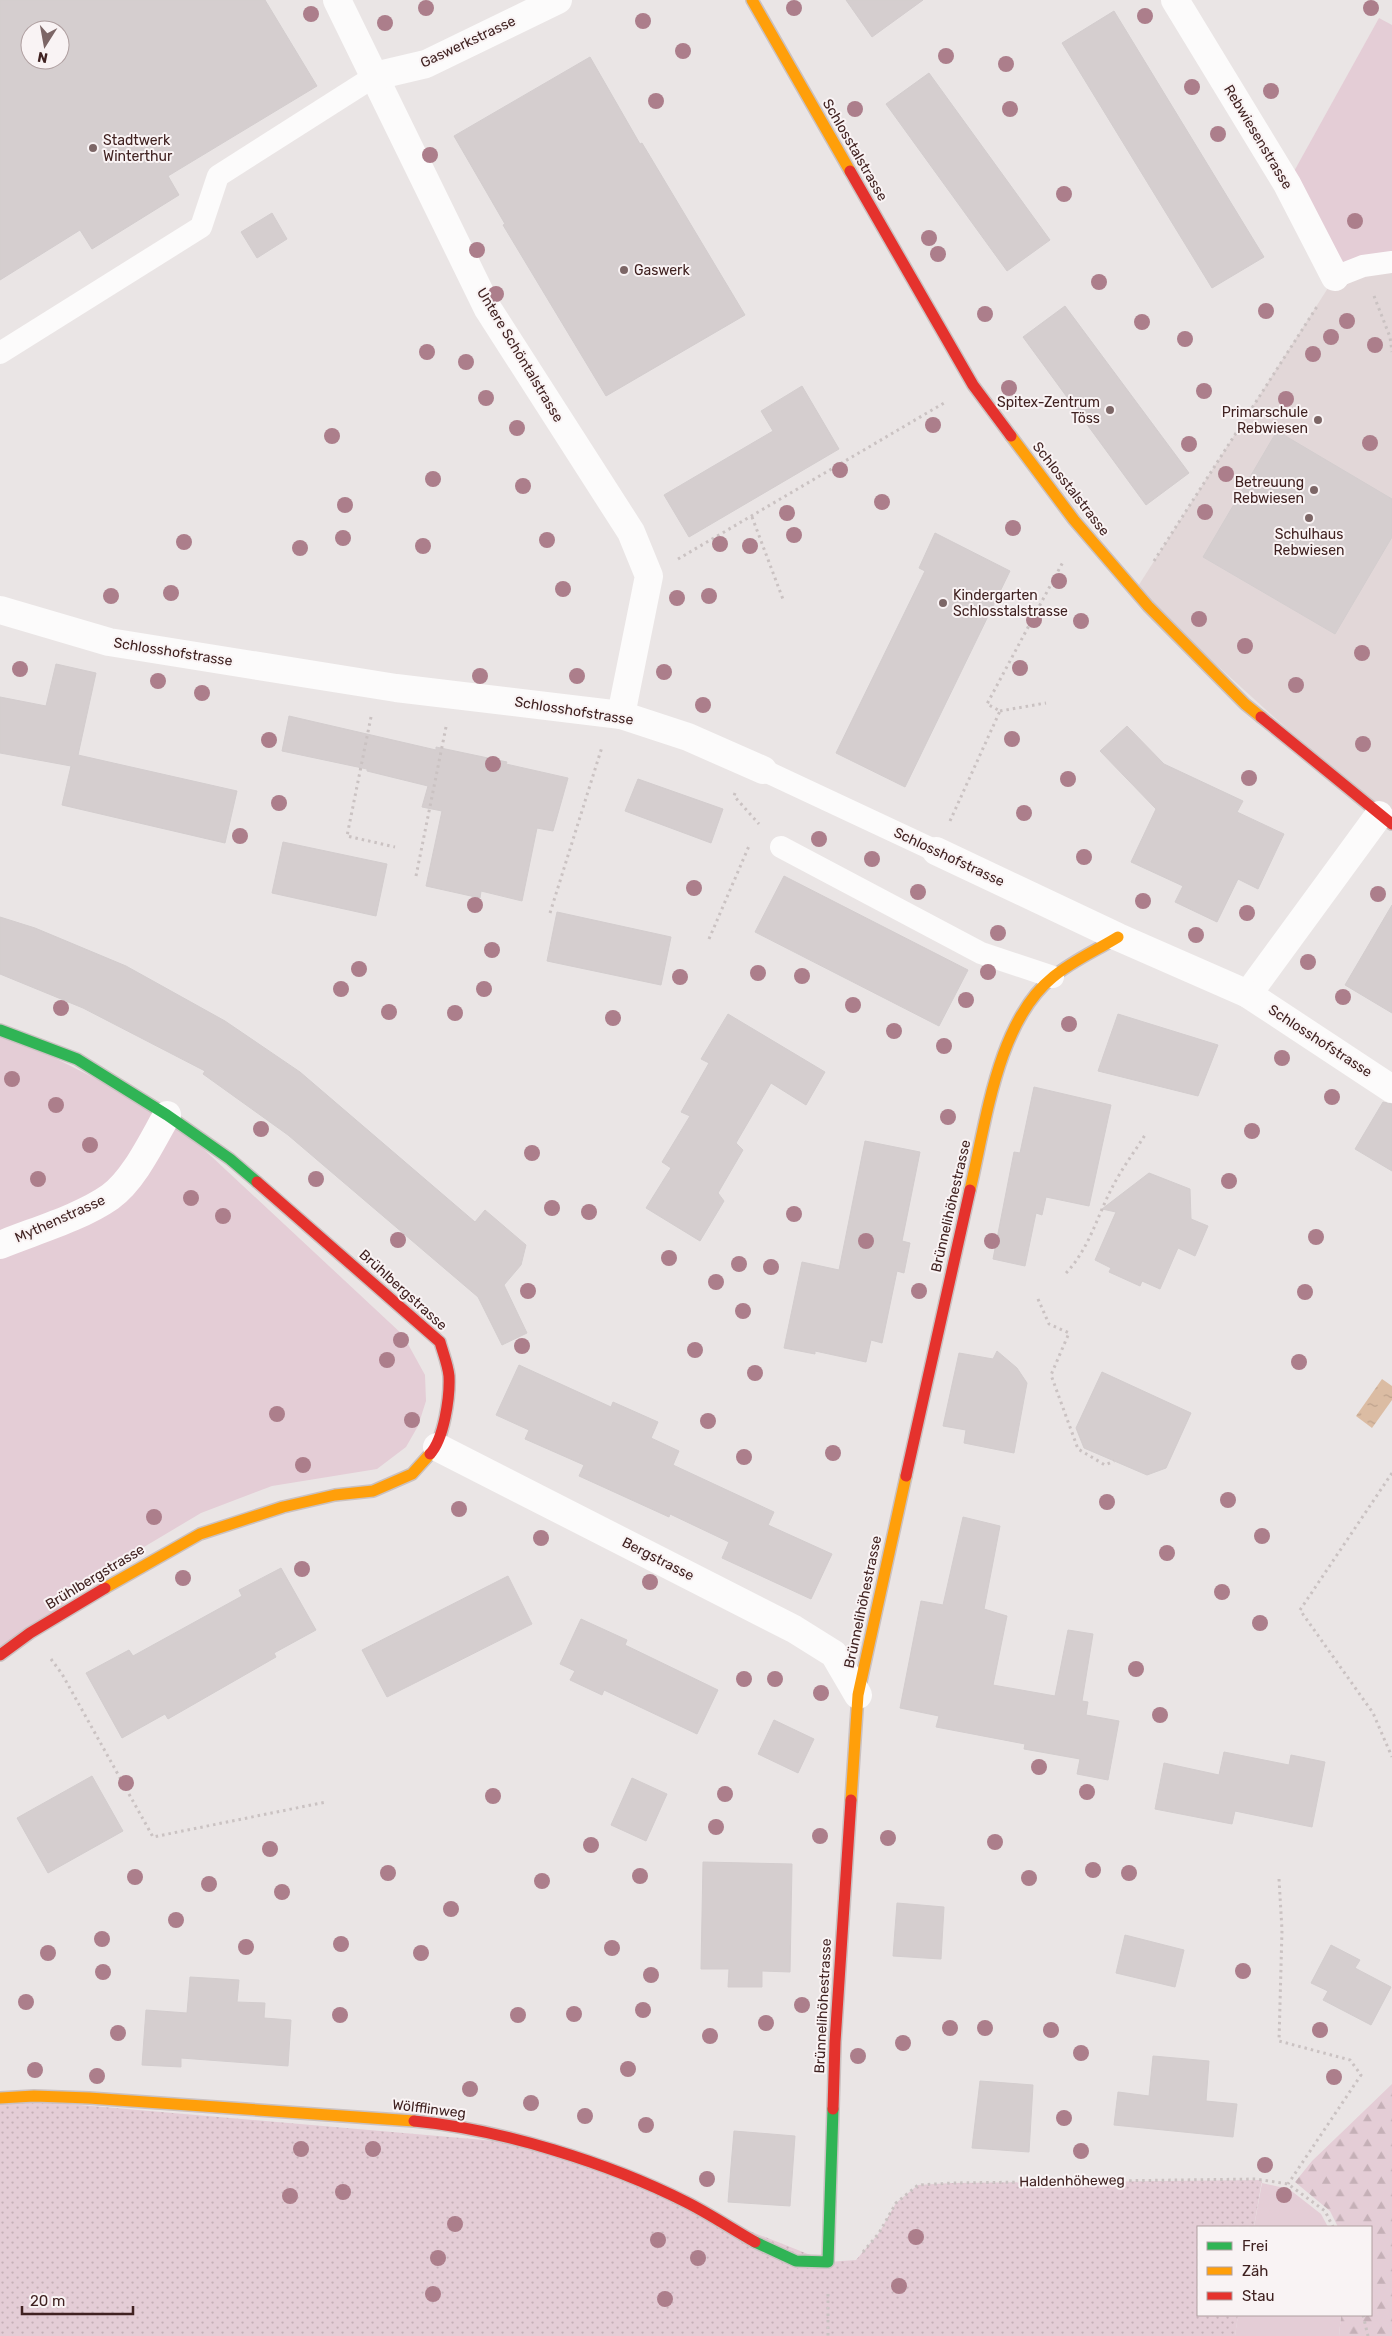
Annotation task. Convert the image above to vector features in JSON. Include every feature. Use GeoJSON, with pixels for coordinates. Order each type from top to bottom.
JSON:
{"type":"FeatureCollection","features":[{"type":"Feature","properties":{"kind":"street","name":"Untere Schöntalstrasse"},"geometry":{"type":"LineString","coordinates":[[337,0],[488,309],[631,532],[649,576]]}},
{"type":"Feature","properties":{"kind":"street","name":"Gaswerkstrasse"},"geometry":{"type":"LineString","coordinates":[[375,76],[426,64],[558,0]]}},
{"type":"Feature","properties":{"kind":"street","name":"Schlosstalstrasse"},"geometry":{"type":"LineString","coordinates":[[752,0],[973,385],[1074,520],[1148,606],[1245,704],[1386,819]]}},
{"type":"Feature","properties":{"kind":"street","name":"Rebwiesenstrasse"},"geometry":{"type":"LineString","coordinates":[[1175,0],[1287,184],[1335,277]]}},
{"type":"Feature","properties":{"kind":"street"},"geometry":{"type":"LineString","coordinates":[[621,716],[649,576]]}},
{"type":"Feature","properties":{"kind":"street","name":"Schlosshofstrasse"},"geometry":{"type":"LineString","coordinates":[[0,610],[109,642],[377,684],[621,716],[688,737],[763,770]]}},
{"type":"Feature","properties":{"kind":"street"},"geometry":{"type":"LineString","coordinates":[[1248,994],[1386,819]]}},
{"type":"Feature","properties":{"kind":"street","name":"Schlosshofstrasse"},"geometry":{"type":"LineString","coordinates":[[936,851],[1118,937],[1248,994],[1392,1089]]}},
{"type":"Feature","properties":{"kind":"street","name":"Brünnelihöhestrasse"},"geometry":{"type":"LineString","coordinates":[[828,2262],[835,2042],[858,1695],[943,1307],[994,1087],[1007,1042],[1029,1002],[1053,977],[1118,937]]}},
{"type":"Feature","properties":{"kind":"street","name":"Brühlbergstrasse"},"geometry":{"type":"LineString","coordinates":[[0,1030],[77,1059],[167,1115],[230,1159],[440,1342],[449,1375],[446,1412],[437,1447],[412,1474],[373,1491],[335,1495],[283,1507],[200,1534],[150,1561],[30,1633],[0,1655]]}},
{"type":"Feature","properties":{"kind":"street","name":"Mythenstrasse"},"geometry":{"type":"LineString","coordinates":[[0,1244],[79,1213],[110,1196],[133,1172],[167,1115]]}},
{"type":"Feature","properties":{"kind":"street","name":"Bergstrasse"},"geometry":{"type":"LineString","coordinates":[[437,1447],[794,1629],[834,1654],[858,1695]]}},
{"type":"Feature","properties":{"kind":"street","name":"Wölfflinweg"},"geometry":{"type":"LineString","coordinates":[[0,2098],[34,2096],[89,2098],[303,2112],[446,2124],[530,2144],[613,2169],[686,2202],[772,2252],[796,2261],[828,2262]]}},
{"type":"Feature","properties":{"kind":"lane"},"geometry":{"type":"LineString","coordinates":[[0,353],[200,227],[218,176],[375,76]]}},
{"type":"Feature","properties":{"kind":"lane"},"geometry":{"type":"LineString","coordinates":[[1335,277],[1363,266],[1392,262]]}},
{"type":"Feature","properties":{"kind":"lane","name":"Schlosshofstrasse"},"geometry":{"type":"LineString","coordinates":[[763,770],[936,851]]}},
{"type":"Feature","properties":{"kind":"lane"},"geometry":{"type":"LineString","coordinates":[[781,847],[981,953],[1053,977]]}},
{"type":"Feature","properties":{"kind":"path"},"geometry":{"type":"LineString","coordinates":[[1363,266],[1390,337],[1392,352]]}},
{"type":"Feature","properties":{"kind":"path"},"geometry":{"type":"LineString","coordinates":[[1154,562],[1335,277]]}},
{"type":"Feature","properties":{"kind":"path"},"geometry":{"type":"LineString","coordinates":[[649,576],[947,401]]}},
{"type":"Feature","properties":{"kind":"path"},"geometry":{"type":"LineString","coordinates":[[752,517],[784,602]]}},
{"type":"Feature","properties":{"kind":"path"},"geometry":{"type":"LineString","coordinates":[[1046,703],[1000,711],[987,704],[1064,560]]}},
{"type":"Feature","properties":{"kind":"path"},"geometry":{"type":"LineString","coordinates":[[377,684],[347,836],[395,847]]}},
{"type":"Feature","properties":{"kind":"path"},"geometry":{"type":"LineString","coordinates":[[416,876],[446,726],[465,729],[473,697]]}},
{"type":"Feature","properties":{"kind":"path"},"geometry":{"type":"LineString","coordinates":[[936,851],[1000,711]]}},
{"type":"Feature","properties":{"kind":"path"},"geometry":{"type":"LineString","coordinates":[[550,913],[604,742]]}},
{"type":"Feature","properties":{"kind":"path"},"geometry":{"type":"LineString","coordinates":[[734,796],[760,823],[756,832]]}},
{"type":"Feature","properties":{"kind":"path"},"geometry":{"type":"LineString","coordinates":[[709,939],[752,841]]}},
{"type":"Feature","properties":{"kind":"path"},"geometry":{"type":"LineString","coordinates":[[1066,1273],[1074,1264],[1092,1232],[1114,1184],[1145,1135]]}},
{"type":"Feature","properties":{"kind":"path"},"geometry":{"type":"LineString","coordinates":[[1038,1299],[1049,1324],[1069,1332],[1051,1376],[1078,1449],[1104,1465],[1114,1461]]}},
{"type":"Feature","properties":{"kind":"path"},"geometry":{"type":"LineString","coordinates":[[1392,1473],[1300,1610],[1373,1714],[1392,1757]]}},
{"type":"Feature","properties":{"kind":"path"},"geometry":{"type":"LineString","coordinates":[[62,1674],[153,1837],[326,1802]]}},
{"type":"Feature","properties":{"kind":"path"},"geometry":{"type":"LineString","coordinates":[[1279,1879],[1282,1930],[1279,2041],[1350,2060],[1361,2075],[1288,2184]]}},
{"type":"Feature","properties":{"kind":"path","name":"Haldenhöheweg"},"geometry":{"type":"LineString","coordinates":[[828,2262],[856,2260],[880,2233],[896,2203],[918,2185],[1256,2179],[1288,2184],[1325,2211],[1333,2226]]}},
{"type":"Feature","properties":{"kind":"path"},"geometry":{"type":"LineString","coordinates":[[828,2262],[828,2336]]}},
{"type":"Feature","properties":{"kind":"path"},"geometry":{"type":"LineString","coordinates":[[1363,2316],[1368,2336]]}},
{"type":"Feature","properties":{"kind":"shaded area","name":"Primarschule Rebwiesen"},"geometry":{"type":"Polygon","coordinates":[[[1392,262],[1392,824],[1135,591],[1335,277],[1392,262]]]}},
{"type":"Feature","properties":{"kind":"green space"},"geometry":{"type":"Polygon","coordinates":[[[1379,18],[1392,25],[1392,262],[1335,277],[1287,184],[1379,18]]]}},
{"type":"Feature","properties":{"kind":"green space"},"geometry":{"type":"Polygon","coordinates":[[[0,1030],[167,1115],[403,1335],[425,1375],[426,1401],[418,1426],[406,1447],[377,1469],[272,1486],[201,1513],[97,1575],[30,1633],[0,1655],[0,1030]]]}},
{"type":"Feature","properties":{"kind":"green space"},"geometry":{"type":"Polygon","coordinates":[[[1392,2084],[1392,2336],[1339,2336],[1341,2316],[1372,2316],[1372,2226],[1338,2226],[1330,2211],[1295,2182],[1312,2161],[1392,2084]]]}},
{"type":"Feature","properties":{"kind":"green space"},"geometry":{"type":"Polygon","coordinates":[[[0,2098],[530,2144],[828,2262],[856,2260],[879,2233],[896,2203],[918,2185],[952,2183],[1262,2180],[1254,2226],[1197,2226],[1197,2316],[1238,2316],[1235,2336],[0,2336],[0,2098]]]}},
{"type":"Feature","properties":{"kind":"green space"},"geometry":{"type":"Polygon","coordinates":[[[1262,2183],[1289,2189],[1321,2214],[1327,2226],[1254,2226],[1262,2183]]]}},
{"type":"Feature","properties":{"kind":"green space"},"geometry":{"type":"Polygon","coordinates":[[[1238,2316],[1341,2316],[1339,2336],[1235,2336],[1238,2316]]]}},
{"type":"Feature","properties":{"kind":"water"},"geometry":{"type":"Polygon","coordinates":[[[1382,1379],[1392,1386],[1392,1400],[1372,1428],[1356,1416],[1382,1379]]]}},
{"type":"Feature","properties":{"kind":"building","name":"Stadtwerk Winterthur"},"geometry":{"type":"Polygon","coordinates":[[[0,0],[265,0],[317,86],[168,176],[179,195],[92,249],[80,230],[0,280],[0,0]]]}},
{"type":"Feature","properties":{"kind":"building"},"geometry":{"type":"Polygon","coordinates":[[[846,0],[923,0],[872,37],[846,0]]]}},
{"type":"Feature","properties":{"kind":"building"},"geometry":{"type":"Polygon","coordinates":[[[1114,11],[1264,257],[1212,288],[1062,43],[1114,11]]]}},
{"type":"Feature","properties":{"kind":"building","name":"Gaswerk"},"geometry":{"type":"Polygon","coordinates":[[[590,57],[640,144],[642,143],[745,315],[606,396],[503,225],[505,224],[454,136],[590,57]]]}},
{"type":"Feature","properties":{"kind":"building"},"geometry":{"type":"Polygon","coordinates":[[[929,73],[1050,240],[1007,271],[886,104],[929,73]]]}},
{"type":"Feature","properties":{"kind":"building"},"geometry":{"type":"Polygon","coordinates":[[[272,213],[287,239],[257,258],[241,232],[272,213]]]}},
{"type":"Feature","properties":{"kind":"building"},"geometry":{"type":"Polygon","coordinates":[[[1065,306],[1189,473],[1146,505],[1023,337],[1065,306]]]}},
{"type":"Feature","properties":{"kind":"building"},"geometry":{"type":"Polygon","coordinates":[[[802,386],[839,449],[689,537],[664,495],[773,431],[761,411],[802,386]]]}},
{"type":"Feature","properties":{"kind":"building","name":"Schulhaus Rebwiesen"},"geometry":{"type":"Polygon","coordinates":[[[1277,431],[1392,499],[1392,537],[1335,634],[1203,557],[1277,431]]]}},
{"type":"Feature","properties":{"kind":"building"},"geometry":{"type":"Polygon","coordinates":[[[935,533],[1010,571],[905,787],[836,753],[925,571],[919,568],[935,533]]]}},
{"type":"Feature","properties":{"kind":"building"},"geometry":{"type":"Polygon","coordinates":[[[56,664],[96,673],[78,755],[237,791],[225,843],[62,805],[71,766],[0,753],[0,697],[46,706],[56,664]]]}},
{"type":"Feature","properties":{"kind":"building"},"geometry":{"type":"Polygon","coordinates":[[[289,716],[436,750],[436,747],[507,762],[506,764],[568,778],[553,831],[537,828],[522,901],[481,891],[480,898],[426,886],[442,811],[422,807],[428,786],[367,771],[367,769],[282,751],[289,716]]]}},
{"type":"Feature","properties":{"kind":"building"},"geometry":{"type":"Polygon","coordinates":[[[1127,726],[1164,764],[1243,801],[1237,812],[1284,834],[1258,889],[1238,879],[1217,922],[1175,902],[1183,886],[1131,862],[1156,809],[1100,751],[1127,726]]]}},
{"type":"Feature","properties":{"kind":"building"},"geometry":{"type":"Polygon","coordinates":[[[638,779],[723,809],[711,843],[625,811],[638,779]]]}},
{"type":"Feature","properties":{"kind":"building"},"geometry":{"type":"Polygon","coordinates":[[[283,842],[387,864],[376,916],[272,893],[283,842]]]}},
{"type":"Feature","properties":{"kind":"building"},"geometry":{"type":"Polygon","coordinates":[[[784,876],[968,970],[939,1026],[755,932],[784,876]]]}},
{"type":"Feature","properties":{"kind":"building"},"geometry":{"type":"Polygon","coordinates":[[[1392,905],[1392,1013],[1345,985],[1392,905]]]}},
{"type":"Feature","properties":{"kind":"building"},"geometry":{"type":"Polygon","coordinates":[[[557,912],[671,937],[661,985],[547,961],[557,912]]]}},
{"type":"Feature","properties":{"kind":"building"},"geometry":{"type":"Polygon","coordinates":[[[0,917],[35,928],[126,966],[225,1021],[300,1072],[475,1222],[485,1210],[526,1245],[521,1265],[504,1285],[527,1333],[502,1345],[478,1297],[288,1135],[203,1074],[205,1071],[83,1008],[0,974],[0,917]]]}},
{"type":"Feature","properties":{"kind":"building"},"geometry":{"type":"Polygon","coordinates":[[[728,1014],[825,1072],[806,1105],[771,1083],[736,1143],[743,1150],[718,1193],[724,1201],[700,1241],[646,1208],[671,1168],[662,1162],[690,1116],[681,1112],[709,1063],[701,1059],[728,1014]]]}},
{"type":"Feature","properties":{"kind":"building"},"geometry":{"type":"Polygon","coordinates":[[[1118,1014],[1218,1045],[1198,1096],[1098,1071],[1118,1014]]]}},
{"type":"Feature","properties":{"kind":"building"},"geometry":{"type":"Polygon","coordinates":[[[1034,1087],[1111,1105],[1089,1206],[1046,1197],[1042,1215],[1036,1213],[1025,1266],[993,1259],[1014,1152],[1020,1153],[1034,1087]]]}},
{"type":"Feature","properties":{"kind":"building"},"geometry":{"type":"Polygon","coordinates":[[[1383,1102],[1392,1104],[1392,1171],[1355,1149],[1383,1102]]]}},
{"type":"Feature","properties":{"kind":"building"},"geometry":{"type":"Polygon","coordinates":[[[865,1141],[920,1152],[902,1241],[910,1243],[904,1273],[897,1271],[882,1343],[871,1340],[866,1362],[815,1351],[815,1354],[784,1348],[802,1262],[839,1270],[865,1141]]]}},
{"type":"Feature","properties":{"kind":"building"},"geometry":{"type":"Polygon","coordinates":[[[1149,1173],[1190,1189],[1191,1219],[1208,1226],[1195,1256],[1178,1248],[1160,1289],[1142,1281],[1140,1286],[1109,1272],[1111,1268],[1095,1260],[1116,1212],[1102,1209],[1149,1173]]]}},
{"type":"Feature","properties":{"kind":"building"},"geometry":{"type":"Polygon","coordinates":[[[997,1351],[1017,1368],[1027,1383],[1014,1453],[964,1443],[966,1430],[943,1426],[959,1353],[993,1359],[997,1351]]]}},
{"type":"Feature","properties":{"kind":"building"},"geometry":{"type":"Polygon","coordinates":[[[519,1365],[611,1407],[613,1402],[658,1422],[651,1438],[679,1451],[673,1465],[774,1512],[768,1525],[832,1554],[811,1599],[722,1558],[729,1542],[670,1514],[669,1517],[579,1476],[584,1465],[525,1439],[529,1430],[496,1415],[519,1365]]]}},
{"type":"Feature","properties":{"kind":"building"},"geometry":{"type":"Polygon","coordinates":[[[1102,1372],[1191,1413],[1166,1468],[1147,1475],[1084,1448],[1076,1428],[1102,1372]]]}},
{"type":"Feature","properties":{"kind":"building"},"geometry":{"type":"Polygon","coordinates":[[[963,1517],[1000,1526],[984,1609],[1007,1616],[993,1685],[1055,1696],[1068,1630],[1093,1634],[1082,1701],[1088,1702],[1086,1715],[1119,1721],[1108,1780],[1077,1774],[1080,1759],[1024,1749],[1025,1744],[936,1727],[939,1716],[900,1708],[921,1601],[943,1605],[963,1517]]]}},
{"type":"Feature","properties":{"kind":"building"},"geometry":{"type":"Polygon","coordinates":[[[281,1568],[316,1630],[274,1653],[276,1657],[168,1719],[165,1714],[122,1738],[86,1673],[129,1650],[133,1656],[242,1596],[239,1590],[281,1568]]]}},
{"type":"Feature","properties":{"kind":"building"},"geometry":{"type":"Polygon","coordinates":[[[508,1576],[532,1624],[387,1697],[362,1650],[508,1576]]]}},
{"type":"Feature","properties":{"kind":"building"},"geometry":{"type":"Polygon","coordinates":[[[581,1619],[627,1640],[625,1645],[718,1690],[697,1734],[604,1690],[602,1695],[570,1680],[575,1671],[560,1664],[581,1619]]]}},
{"type":"Feature","properties":{"kind":"building"},"geometry":{"type":"Polygon","coordinates":[[[774,1720],[814,1739],[798,1773],[758,1754],[774,1720]]]}},
{"type":"Feature","properties":{"kind":"building"},"geometry":{"type":"Polygon","coordinates":[[[1224,1752],[1289,1765],[1291,1755],[1325,1762],[1312,1827],[1235,1811],[1232,1824],[1155,1809],[1164,1763],[1219,1775],[1224,1752]]]}},
{"type":"Feature","properties":{"kind":"building"},"geometry":{"type":"Polygon","coordinates":[[[92,1776],[123,1831],[48,1873],[17,1818],[92,1776]]]}},
{"type":"Feature","properties":{"kind":"building"},"geometry":{"type":"Polygon","coordinates":[[[632,1778],[667,1794],[646,1841],[611,1825],[632,1778]]]}},
{"type":"Feature","properties":{"kind":"building"},"geometry":{"type":"Polygon","coordinates":[[[703,1862],[792,1864],[790,1972],[762,1971],[762,1987],[728,1987],[729,1969],[701,1969],[703,1862]]]}},
{"type":"Feature","properties":{"kind":"building"},"geometry":{"type":"Polygon","coordinates":[[[897,1903],[944,1907],[941,1959],[893,1956],[897,1903]]]}},
{"type":"Feature","properties":{"kind":"building"},"geometry":{"type":"Polygon","coordinates":[[[1125,1935],[1184,1950],[1175,1987],[1116,1973],[1125,1935]]]}},
{"type":"Feature","properties":{"kind":"building"},"geometry":{"type":"Polygon","coordinates":[[[1331,1945],[1360,1960],[1355,1968],[1391,1987],[1371,2025],[1323,2000],[1328,1991],[1311,1983],[1331,1945]]]}},
{"type":"Feature","properties":{"kind":"building"},"geometry":{"type":"Polygon","coordinates":[[[190,1977],[239,1980],[237,2002],[265,2003],[264,2018],[291,2020],[288,2066],[181,2058],[181,2067],[142,2065],[146,2010],[187,2013],[190,1977]]]}},
{"type":"Feature","properties":{"kind":"building"},"geometry":{"type":"Polygon","coordinates":[[[1153,2056],[1209,2061],[1206,2101],[1237,2104],[1233,2137],[1114,2125],[1118,2092],[1149,2096],[1153,2056]]]}},
{"type":"Feature","properties":{"kind":"building"},"geometry":{"type":"Polygon","coordinates":[[[980,2081],[1033,2085],[1029,2152],[972,2148],[980,2081]]]}},
{"type":"Feature","properties":{"kind":"building"},"geometry":{"type":"Polygon","coordinates":[[[734,2131],[795,2136],[790,2206],[728,2202],[734,2131]]]}},
{"type":"Feature","properties":{"kind":"traffic: fast"},"geometry":{"type":"LineString","coordinates":[[0,1030],[77,1059],[167,1115],[230,1159],[257,1182]]}},
{"type":"Feature","properties":{"kind":"traffic: fast"},"geometry":{"type":"LineString","coordinates":[[755,2242],[796,2261],[828,2262],[833,2109]]}},
{"type":"Feature","properties":{"kind":"traffic: slow"},"geometry":{"type":"LineString","coordinates":[[752,0],[850,171]]}},
{"type":"Feature","properties":{"kind":"traffic: slow"},"geometry":{"type":"LineString","coordinates":[[1011,436],[1074,520],[1148,606],[1245,704],[1261,717]]}},
{"type":"Feature","properties":{"kind":"traffic: slow"},"geometry":{"type":"LineString","coordinates":[[970,1190],[996,1075],[1006,1047],[1019,1020],[1034,996],[1060,971],[1118,937]]}},
{"type":"Feature","properties":{"kind":"traffic: slow"},"geometry":{"type":"LineString","coordinates":[[105,1588],[200,1534],[283,1507],[335,1495],[373,1491],[412,1474],[430,1454]]}},
{"type":"Feature","properties":{"kind":"traffic: slow"},"geometry":{"type":"LineString","coordinates":[[851,1800],[858,1695],[906,1476]]}},
{"type":"Feature","properties":{"kind":"traffic: slow"},"geometry":{"type":"LineString","coordinates":[[0,2098],[34,2096],[89,2098],[414,2121]]}},
{"type":"Feature","properties":{"kind":"traffic: jam"},"geometry":{"type":"LineString","coordinates":[[850,171],[973,385],[1011,436]]}},
{"type":"Feature","properties":{"kind":"traffic: jam"},"geometry":{"type":"LineString","coordinates":[[1261,717],[1392,824]]}},
{"type":"Feature","properties":{"kind":"traffic: jam"},"geometry":{"type":"LineString","coordinates":[[257,1182],[440,1342],[447,1363],[449,1385],[442,1428],[435,1447],[430,1454]]}},
{"type":"Feature","properties":{"kind":"traffic: jam"},"geometry":{"type":"LineString","coordinates":[[906,1476],[970,1190]]}},
{"type":"Feature","properties":{"kind":"traffic: jam"},"geometry":{"type":"LineString","coordinates":[[0,1655],[30,1633],[105,1588]]}},
{"type":"Feature","properties":{"kind":"traffic: jam"},"geometry":{"type":"LineString","coordinates":[[833,2109],[835,2042],[851,1800]]}},
{"type":"Feature","properties":{"kind":"traffic: jam"},"geometry":{"type":"LineString","coordinates":[[414,2121],[447,2125],[518,2140],[589,2161],[686,2202],[755,2242]]}},
{"type":"Feature","properties":{"kind":"place","name":"Stadtwerk Winterthur"},"geometry":{"type":"Point","coordinates":[93,148]}},
{"type":"Feature","properties":{"kind":"place","name":"Gaswerk"},"geometry":{"type":"Point","coordinates":[624,270]}},
{"type":"Feature","properties":{"kind":"place","name":"Spitex-Zentrum Töss"},"geometry":{"type":"Point","coordinates":[1110,410]}},
{"type":"Feature","properties":{"kind":"place","name":"Primarschule Rebwiesen"},"geometry":{"type":"Point","coordinates":[1318,420]}},
{"type":"Feature","properties":{"kind":"place","name":"Betreuung Rebwiesen"},"geometry":{"type":"Point","coordinates":[1314,490]}},
{"type":"Feature","properties":{"kind":"place","name":"Schulhaus Rebwiesen"},"geometry":{"type":"Point","coordinates":[1309,518]}},
{"type":"Feature","properties":{"kind":"place","name":"Kindergarten Schlosstalstrasse"},"geometry":{"type":"Point","coordinates":[943,603]}}]}
